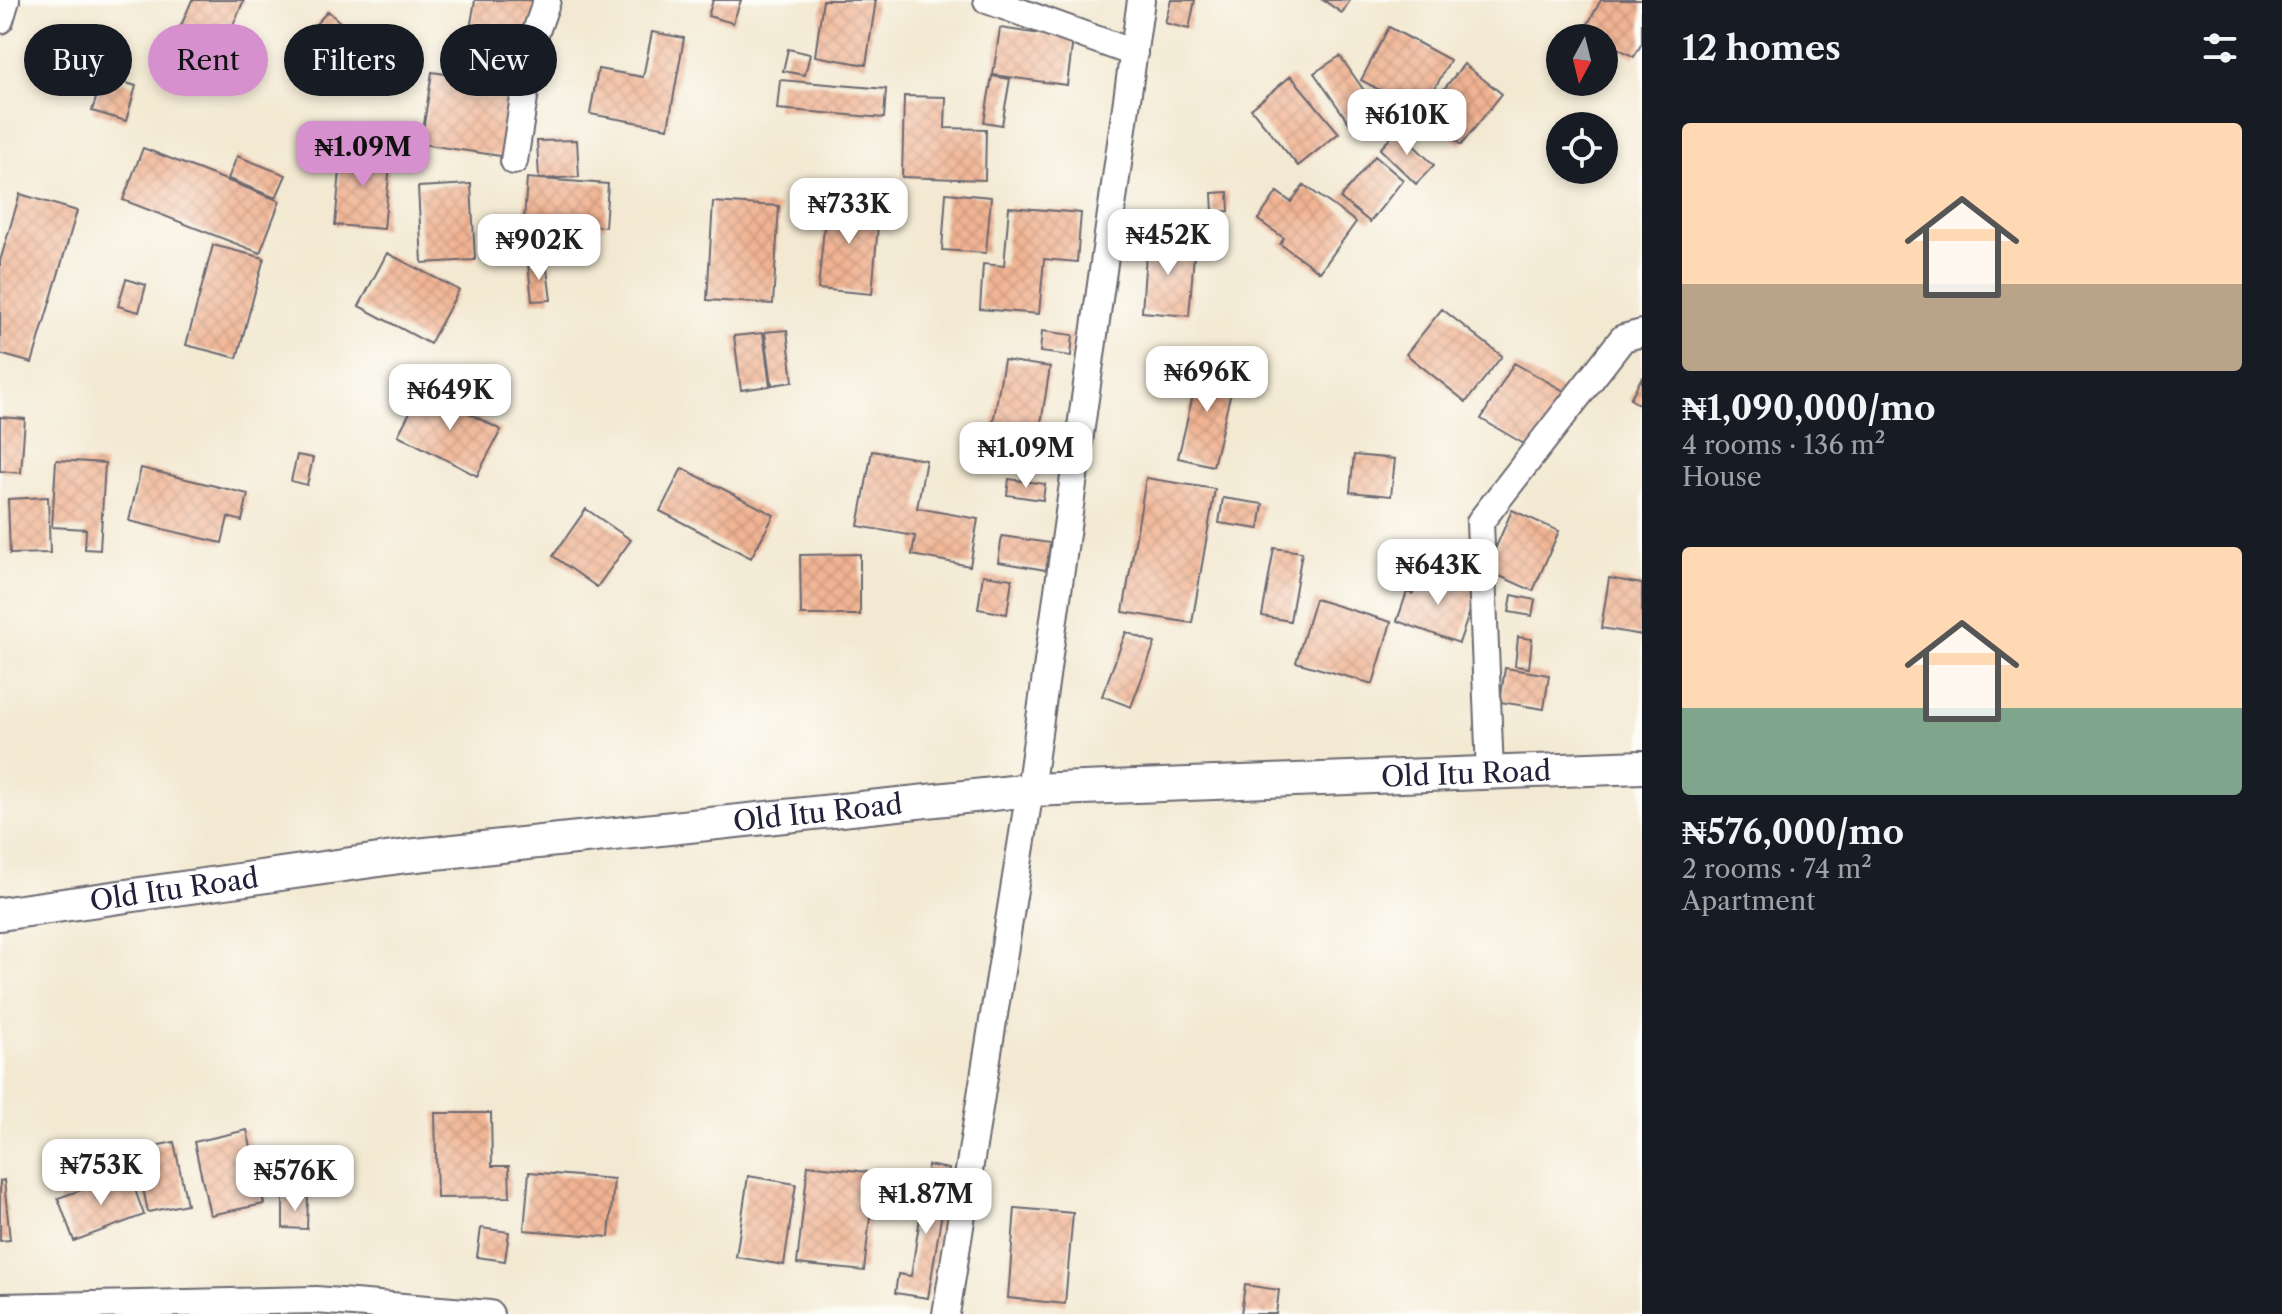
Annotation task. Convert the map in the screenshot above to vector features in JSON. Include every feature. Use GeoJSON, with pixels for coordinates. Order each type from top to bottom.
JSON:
{"type":"FeatureCollection","features":[{"type":"Feature","properties":{"kind":"street"},"geometry":{"type":"LineString","coordinates":[[0,20],[6,0]]}},
{"type":"Feature","properties":{"kind":"street"},"geometry":{"type":"LineString","coordinates":[[514,161],[533,40],[547,0]]}},
{"type":"Feature","properties":{"kind":"street"},"geometry":{"type":"LineString","coordinates":[[987,0],[1134,53]]}},
{"type":"Feature","properties":{"kind":"street"},"geometry":{"type":"LineString","coordinates":[[946,1314],[1030,790],[1141,0]]}},
{"type":"Feature","properties":{"kind":"street"},"geometry":{"type":"LineString","coordinates":[[1490,773],[1480,522],[1623,338],[1642,333]]}},
{"type":"Feature","properties":{"kind":"street","name":"Old Itu Road"},"geometry":{"type":"LineString","coordinates":[[0,914],[407,856],[1030,790],[1642,767]]}},
{"type":"Feature","properties":{"kind":"street"},"geometry":{"type":"LineString","coordinates":[[0,1307],[316,1300],[490,1314]]}},
{"type":"Feature","properties":{"kind":"building"},"geometry":{"type":"Polygon","coordinates":[[[192,0],[244,0],[234,24],[182,24],[192,0]]]}},
{"type":"Feature","properties":{"kind":"building"},"geometry":{"type":"Polygon","coordinates":[[[475,0],[536,0],[532,24],[471,24],[475,0]]]}},
{"type":"Feature","properties":{"kind":"building"},"geometry":{"type":"Polygon","coordinates":[[[713,0],[741,0],[733,23],[708,16],[713,0]]]}},
{"type":"Feature","properties":{"kind":"building"},"geometry":{"type":"Polygon","coordinates":[[[823,0],[876,0],[866,65],[815,56],[823,0]]]}},
{"type":"Feature","properties":{"kind":"building"},"geometry":{"type":"Polygon","coordinates":[[[1171,0],[1195,0],[1189,29],[1165,23],[1171,0]]]}},
{"type":"Feature","properties":{"kind":"building"},"geometry":{"type":"Polygon","coordinates":[[[1323,0],[1350,0],[1342,13],[1323,0]]]}},
{"type":"Feature","properties":{"kind":"building"},"geometry":{"type":"Polygon","coordinates":[[[1601,0],[1642,0],[1642,43],[1634,57],[1618,48],[1618,24],[1588,24],[1601,0]]]}},
{"type":"Feature","properties":{"kind":"building"},"geometry":{"type":"Polygon","coordinates":[[[328,11],[342,24],[316,24],[328,11]]]}},
{"type":"Feature","properties":{"kind":"building"},"geometry":{"type":"Polygon","coordinates":[[[1389,27],[1450,60],[1422,113],[1361,80],[1389,27]]]}},
{"type":"Feature","properties":{"kind":"building"},"geometry":{"type":"Polygon","coordinates":[[[1000,28],[1073,39],[1067,85],[993,75],[1000,28]]]}},
{"type":"Feature","properties":{"kind":"building"},"geometry":{"type":"Polygon","coordinates":[[[652,32],[684,38],[668,128],[590,114],[598,69],[643,77],[652,32]]]}},
{"type":"Feature","properties":{"kind":"building"},"geometry":{"type":"Polygon","coordinates":[[[788,49],[810,54],[805,75],[783,71],[788,49]]]}},
{"type":"Feature","properties":{"kind":"building"},"geometry":{"type":"Polygon","coordinates":[[[1340,56],[1379,112],[1354,130],[1314,73],[1340,56]]]}},
{"type":"Feature","properties":{"kind":"building"},"geometry":{"type":"Polygon","coordinates":[[[1464,64],[1502,94],[1461,145],[1423,115],[1464,64]]]}},
{"type":"Feature","properties":{"kind":"building"},"geometry":{"type":"Polygon","coordinates":[[[432,72],[440,73],[440,96],[523,96],[514,158],[421,144],[432,72]]]}},
{"type":"Feature","properties":{"kind":"building"},"geometry":{"type":"Polygon","coordinates":[[[992,76],[1010,79],[1002,125],[984,122],[992,76]]]}},
{"type":"Feature","properties":{"kind":"building"},"geometry":{"type":"Polygon","coordinates":[[[1291,76],[1339,133],[1298,166],[1251,109],[1291,76]]]}},
{"type":"Feature","properties":{"kind":"building"},"geometry":{"type":"Polygon","coordinates":[[[780,80],[886,89],[884,118],[777,109],[780,80]]]}},
{"type":"Feature","properties":{"kind":"building"},"geometry":{"type":"Polygon","coordinates":[[[132,85],[136,86],[126,121],[92,111],[97,96],[132,96],[132,85]]]}},
{"type":"Feature","properties":{"kind":"building"},"geometry":{"type":"Polygon","coordinates":[[[904,96],[946,97],[945,128],[986,129],[985,180],[902,177],[904,96]]]}},
{"type":"Feature","properties":{"kind":"building"},"geometry":{"type":"Polygon","coordinates":[[[1398,130],[1434,165],[1416,184],[1380,149],[1398,130]]]}},
{"type":"Feature","properties":{"kind":"building"},"geometry":{"type":"Polygon","coordinates":[[[577,140],[579,177],[540,179],[608,184],[605,227],[524,221],[527,178],[539,179],[537,141],[577,140]]]}},
{"type":"Feature","properties":{"kind":"building"},"geometry":{"type":"Polygon","coordinates":[[[143,148],[280,201],[260,253],[123,200],[143,148]]]}},
{"type":"Feature","properties":{"kind":"building"},"geometry":{"type":"Polygon","coordinates":[[[342,149],[391,153],[384,229],[335,225],[342,149]]]}},
{"type":"Feature","properties":{"kind":"building"},"geometry":{"type":"Polygon","coordinates":[[[237,156],[286,175],[276,198],[228,179],[237,156]]]}},
{"type":"Feature","properties":{"kind":"building"},"geometry":{"type":"Polygon","coordinates":[[[1375,156],[1403,180],[1370,222],[1340,198],[1375,156]]]}},
{"type":"Feature","properties":{"kind":"building"},"geometry":{"type":"Polygon","coordinates":[[[471,184],[475,260],[422,263],[418,187],[471,184]]]}},
{"type":"Feature","properties":{"kind":"building"},"geometry":{"type":"Polygon","coordinates":[[[1304,185],[1356,222],[1320,272],[1280,244],[1284,238],[1258,220],[1277,192],[1291,202],[1304,185]]]}},
{"type":"Feature","properties":{"kind":"building"},"geometry":{"type":"Polygon","coordinates":[[[1228,192],[1229,211],[1213,212],[1212,193],[1228,192]]]}},
{"type":"Feature","properties":{"kind":"building"},"geometry":{"type":"Polygon","coordinates":[[[946,193],[991,197],[986,253],[942,250],[946,193]]]}},
{"type":"Feature","properties":{"kind":"building"},"geometry":{"type":"Polygon","coordinates":[[[20,194],[77,211],[32,363],[0,354],[0,261],[20,194]]]}},
{"type":"Feature","properties":{"kind":"building"},"geometry":{"type":"Polygon","coordinates":[[[827,197],[880,202],[872,294],[818,289],[827,197]]]}},
{"type":"Feature","properties":{"kind":"building"},"geometry":{"type":"Polygon","coordinates":[[[713,202],[779,206],[773,304],[707,300],[713,202]]]}},
{"type":"Feature","properties":{"kind":"building"},"geometry":{"type":"Polygon","coordinates":[[[1009,207],[1081,213],[1077,262],[1044,259],[1039,314],[980,309],[983,264],[1004,266],[1009,207]]]}},
{"type":"Feature","properties":{"kind":"building"},"geometry":{"type":"Polygon","coordinates":[[[1147,239],[1195,242],[1189,316],[1142,312],[1147,239]]]}},
{"type":"Feature","properties":{"kind":"building"},"geometry":{"type":"Polygon","coordinates":[[[213,245],[264,258],[237,358],[186,345],[213,245]]]}},
{"type":"Feature","properties":{"kind":"building"},"geometry":{"type":"Polygon","coordinates":[[[387,253],[459,290],[430,344],[359,306],[387,253]]]}},
{"type":"Feature","properties":{"kind":"building"},"geometry":{"type":"Polygon","coordinates":[[[546,261],[551,300],[532,301],[528,264],[546,261]]]}},
{"type":"Feature","properties":{"kind":"building"},"geometry":{"type":"Polygon","coordinates":[[[126,279],[146,285],[139,312],[118,306],[126,279]]]}},
{"type":"Feature","properties":{"kind":"building"},"geometry":{"type":"Polygon","coordinates":[[[1442,309],[1502,356],[1466,402],[1406,354],[1442,309]]]}},
{"type":"Feature","properties":{"kind":"building"},"geometry":{"type":"Polygon","coordinates":[[[787,330],[793,382],[772,385],[765,332],[787,330]]]}},
{"type":"Feature","properties":{"kind":"building"},"geometry":{"type":"Polygon","coordinates":[[[1042,331],[1073,335],[1071,356],[1040,352],[1042,331]]]}},
{"type":"Feature","properties":{"kind":"building"},"geometry":{"type":"Polygon","coordinates":[[[763,333],[770,386],[741,390],[734,336],[763,333]]]}},
{"type":"Feature","properties":{"kind":"building"},"geometry":{"type":"Polygon","coordinates":[[[1004,360],[1050,367],[1038,442],[991,435],[1004,360]]]}},
{"type":"Feature","properties":{"kind":"building"},"geometry":{"type":"Polygon","coordinates":[[[1201,362],[1236,371],[1213,466],[1178,458],[1201,362]]]}},
{"type":"Feature","properties":{"kind":"building"},"geometry":{"type":"Polygon","coordinates":[[[1514,363],[1564,391],[1531,448],[1481,419],[1514,363]]]}},
{"type":"Feature","properties":{"kind":"building"},"geometry":{"type":"Polygon","coordinates":[[[1642,377],[1642,406],[1630,399],[1642,377]]]}},
{"type":"Feature","properties":{"kind":"building"},"geometry":{"type":"Polygon","coordinates":[[[422,389],[501,430],[477,476],[398,435],[422,389]]]}},
{"type":"Feature","properties":{"kind":"building"},"geometry":{"type":"Polygon","coordinates":[[[0,417],[25,419],[21,473],[0,471],[0,417]]]}},
{"type":"Feature","properties":{"kind":"building"},"geometry":{"type":"Polygon","coordinates":[[[872,451],[926,460],[917,508],[978,519],[970,566],[912,555],[915,536],[858,526],[872,451]]]}},
{"type":"Feature","properties":{"kind":"building"},"geometry":{"type":"Polygon","coordinates":[[[297,455],[313,458],[307,485],[291,481],[297,455]]]}},
{"type":"Feature","properties":{"kind":"building"},"geometry":{"type":"Polygon","coordinates":[[[1354,455],[1395,459],[1391,496],[1350,492],[1354,455]]]}},
{"type":"Feature","properties":{"kind":"building"},"geometry":{"type":"Polygon","coordinates":[[[56,460],[105,463],[100,550],[85,549],[86,529],[52,527],[56,460]]]}},
{"type":"Feature","properties":{"kind":"building"},"geometry":{"type":"Polygon","coordinates":[[[141,468],[248,494],[242,521],[228,517],[222,543],[129,521],[141,468]]]}},
{"type":"Feature","properties":{"kind":"building"},"geometry":{"type":"Polygon","coordinates":[[[682,468],[774,515],[751,558],[660,511],[682,468]]]}},
{"type":"Feature","properties":{"kind":"building"},"geometry":{"type":"Polygon","coordinates":[[[1146,478],[1215,489],[1192,623],[1123,612],[1146,478]]]}},
{"type":"Feature","properties":{"kind":"building"},"geometry":{"type":"Polygon","coordinates":[[[1009,479],[1045,484],[1043,500],[1007,495],[1009,479]]]}},
{"type":"Feature","properties":{"kind":"building"},"geometry":{"type":"Polygon","coordinates":[[[48,497],[50,553],[10,554],[8,499],[48,497]]]}},
{"type":"Feature","properties":{"kind":"building"},"geometry":{"type":"Polygon","coordinates":[[[1223,498],[1263,504],[1259,529],[1219,523],[1223,498]]]}},
{"type":"Feature","properties":{"kind":"building"},"geometry":{"type":"Polygon","coordinates":[[[586,509],[631,540],[597,587],[553,556],[586,509]]]}},
{"type":"Feature","properties":{"kind":"building"},"geometry":{"type":"Polygon","coordinates":[[[1512,510],[1559,531],[1533,591],[1486,570],[1512,510]]]}},
{"type":"Feature","properties":{"kind":"building"},"geometry":{"type":"Polygon","coordinates":[[[1002,536],[1050,543],[1046,570],[998,562],[1002,536]]]}},
{"type":"Feature","properties":{"kind":"building"},"geometry":{"type":"Polygon","coordinates":[[[1274,548],[1302,552],[1290,621],[1262,616],[1274,548]]]}},
{"type":"Feature","properties":{"kind":"building"},"geometry":{"type":"Polygon","coordinates":[[[860,554],[860,615],[801,615],[800,555],[860,554]]]}},
{"type":"Feature","properties":{"kind":"building"},"geometry":{"type":"Polygon","coordinates":[[[1421,571],[1477,591],[1459,643],[1397,621],[1407,592],[1413,594],[1421,571]]]}},
{"type":"Feature","properties":{"kind":"building"},"geometry":{"type":"Polygon","coordinates":[[[983,575],[1012,579],[1007,614],[978,609],[983,575]]]}},
{"type":"Feature","properties":{"kind":"building"},"geometry":{"type":"Polygon","coordinates":[[[1609,578],[1642,584],[1642,635],[1601,628],[1609,578]]]}},
{"type":"Feature","properties":{"kind":"building"},"geometry":{"type":"Polygon","coordinates":[[[1512,595],[1535,600],[1532,616],[1509,612],[1512,595]]]}},
{"type":"Feature","properties":{"kind":"building"},"geometry":{"type":"Polygon","coordinates":[[[1315,599],[1391,622],[1373,684],[1296,662],[1315,599]]]}},
{"type":"Feature","properties":{"kind":"building"},"geometry":{"type":"Polygon","coordinates":[[[1126,632],[1155,643],[1131,707],[1102,696],[1126,632]]]}},
{"type":"Feature","properties":{"kind":"building"},"geometry":{"type":"Polygon","coordinates":[[[1518,637],[1532,639],[1529,668],[1515,666],[1518,637]]]}},
{"type":"Feature","properties":{"kind":"building"},"geometry":{"type":"Polygon","coordinates":[[[1505,668],[1549,675],[1544,709],[1500,702],[1505,668]]]}},
{"type":"Feature","properties":{"kind":"building"},"geometry":{"type":"Polygon","coordinates":[[[435,1113],[491,1113],[492,1166],[509,1166],[510,1197],[437,1198],[435,1113]]]}},
{"type":"Feature","properties":{"kind":"building"},"geometry":{"type":"Polygon","coordinates":[[[247,1130],[264,1204],[210,1215],[194,1142],[247,1130]]]}},
{"type":"Feature","properties":{"kind":"building"},"geometry":{"type":"Polygon","coordinates":[[[174,1142],[187,1204],[148,1212],[135,1150],[174,1142]]]}},
{"type":"Feature","properties":{"kind":"building"},"geometry":{"type":"Polygon","coordinates":[[[808,1165],[875,1173],[864,1271],[797,1264],[808,1165]]]}},
{"type":"Feature","properties":{"kind":"building"},"geometry":{"type":"Polygon","coordinates":[[[928,1165],[949,1169],[928,1298],[895,1293],[898,1274],[911,1276],[928,1165]]]}},
{"type":"Feature","properties":{"kind":"building"},"geometry":{"type":"Polygon","coordinates":[[[529,1172],[614,1179],[609,1237],[524,1230],[529,1172]]]}},
{"type":"Feature","properties":{"kind":"building"},"geometry":{"type":"Polygon","coordinates":[[[129,1173],[144,1215],[74,1241],[58,1198],[129,1173]]]}},
{"type":"Feature","properties":{"kind":"building"},"geometry":{"type":"Polygon","coordinates":[[[748,1176],[796,1184],[784,1265],[736,1257],[748,1176]]]}},
{"type":"Feature","properties":{"kind":"building"},"geometry":{"type":"Polygon","coordinates":[[[4,1180],[10,1240],[0,1241],[0,1181],[4,1180]]]}},
{"type":"Feature","properties":{"kind":"building"},"geometry":{"type":"Polygon","coordinates":[[[283,1197],[308,1197],[307,1229],[283,1228],[283,1197]]]}},
{"type":"Feature","properties":{"kind":"building"},"geometry":{"type":"Polygon","coordinates":[[[1015,1208],[1073,1213],[1065,1304],[1008,1298],[1015,1208]]]}},
{"type":"Feature","properties":{"kind":"building"},"geometry":{"type":"Polygon","coordinates":[[[481,1228],[509,1232],[505,1261],[477,1257],[481,1228]]]}},
{"type":"Feature","properties":{"kind":"building"},"geometry":{"type":"Polygon","coordinates":[[[1245,1285],[1279,1290],[1276,1314],[1241,1314],[1245,1285]]]}}]}
